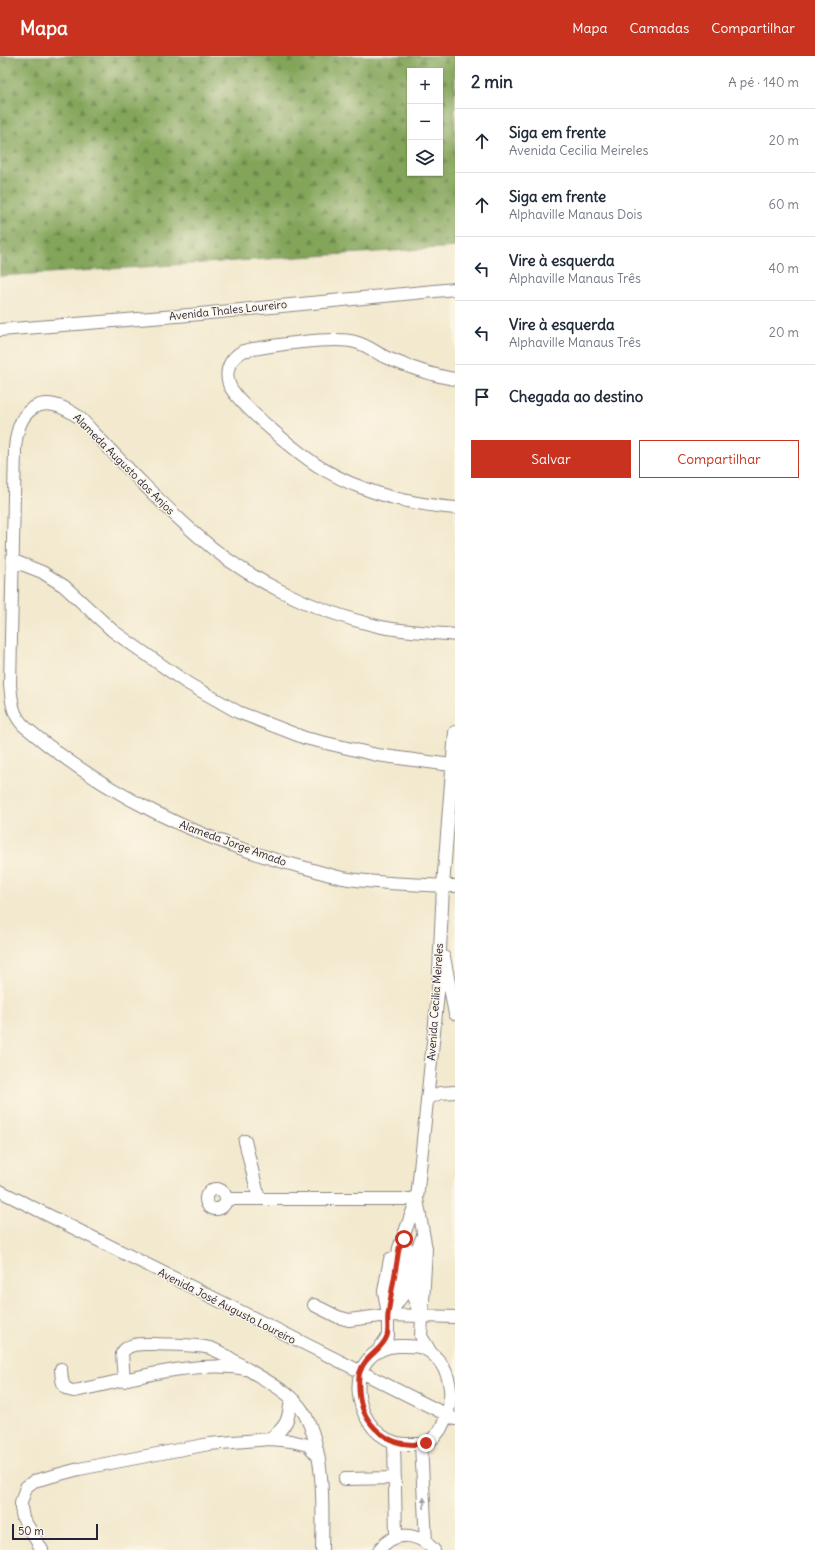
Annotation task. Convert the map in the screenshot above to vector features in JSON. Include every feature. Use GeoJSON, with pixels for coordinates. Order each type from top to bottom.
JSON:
{"type":"FeatureCollection","features":[{"type":"Feature","properties":{"kind":"street","name":"Avenida Thales Loureiro"},"geometry":{"type":"LineString","coordinates":[[0,330],[189,315],[455,289]]}},
{"type":"Feature","properties":{"kind":"street"},"geometry":{"type":"LineString","coordinates":[[455,379],[434,376],[400,364],[354,342],[320,342],[243,351],[234,356],[228,366],[227,377],[229,386],[238,399],[261,421],[321,468],[357,486],[392,498],[455,508]]}},
{"type":"Feature","properties":{"kind":"street","name":"Alameda Augusto dos Anjos"},"geometry":{"type":"LineString","coordinates":[[17,719],[12,708],[10,686],[16,432],[26,414],[35,407],[54,404],[68,409],[80,418],[145,486],[198,537],[238,566],[274,587],[309,604],[378,627],[455,635]]}},
{"type":"Feature","properties":{"kind":"street"},"geometry":{"type":"LineString","coordinates":[[14,561],[42,572],[64,586],[113,631],[187,683],[238,712],[305,738],[377,754],[453,761]]}},
{"type":"Feature","properties":{"kind":"street","name":"Alameda Jorge Amado"},"geometry":{"type":"LineString","coordinates":[[17,719],[32,733],[102,783],[167,819],[206,836],[272,860],[348,879],[394,884],[455,886]]}},
{"type":"Feature","properties":{"kind":"street","name":"Avenida Cecilia Meireles"},"geometry":{"type":"LineString","coordinates":[[409,1281],[407,1249],[404,1239],[417,1199],[438,994],[443,886],[455,732]]}},
{"type":"Feature","properties":{"kind":"street"},"geometry":{"type":"LineString","coordinates":[[440,938],[455,1014]]}},
{"type":"Feature","properties":{"kind":"street"},"geometry":{"type":"LineString","coordinates":[[427,1099],[440,1093],[455,1092]]}},
{"type":"Feature","properties":{"kind":"street"},"geometry":{"type":"LineString","coordinates":[[245,1140],[259,1199]]}},
{"type":"Feature","properties":{"kind":"street","name":"Avenida José Augusto Loureiro"},"geometry":{"type":"LineString","coordinates":[[0,1191],[360,1373],[452,1417]]}},
{"type":"Feature","properties":{"kind":"street"},"geometry":{"type":"LineString","coordinates":[[226,1199],[417,1199]]}},
{"type":"Feature","properties":{"kind":"street","name":"Avenida Cecilia Meireles"},"geometry":{"type":"LineString","coordinates":[[409,1281],[426,1250],[417,1199]]}},
{"type":"Feature","properties":{"kind":"street","name":"Avenida Cecilia Meireles"},"geometry":{"type":"LineString","coordinates":[[404,1239],[392,1248],[409,1281]]}},
{"type":"Feature","properties":{"kind":"street"},"geometry":{"type":"LineString","coordinates":[[379,1350],[388,1336],[388,1315],[384,1291],[409,1281]]}},
{"type":"Feature","properties":{"kind":"street"},"geometry":{"type":"LineString","coordinates":[[388,1315],[403,1295],[409,1281]]}},
{"type":"Feature","properties":{"kind":"street"},"geometry":{"type":"LineString","coordinates":[[409,1281],[421,1315],[421,1336],[430,1351],[446,1370],[451,1382],[453,1395],[452,1417],[437,1434],[421,1444],[394,1442],[376,1430],[363,1411],[360,1398],[360,1373],[367,1358],[379,1350],[391,1346],[413,1346],[430,1351]]}},
{"type":"Feature","properties":{"kind":"street"},"geometry":{"type":"LineString","coordinates":[[314,1305],[338,1317],[349,1320],[388,1315],[455,1317]]}},
{"type":"Feature","properties":{"kind":"street"},"geometry":{"type":"LineString","coordinates":[[124,1381],[122,1353],[124,1349],[142,1344],[189,1345],[209,1348],[238,1361],[248,1370],[269,1381],[291,1398],[303,1413],[312,1432],[323,1494],[322,1550]]}},
{"type":"Feature","properties":{"kind":"street"},"geometry":{"type":"LineString","coordinates":[[61,1369],[63,1382],[68,1390],[213,1367],[230,1366],[248,1370]]}},
{"type":"Feature","properties":{"kind":"street"},"geometry":{"type":"LineString","coordinates":[[270,1439],[283,1429],[288,1418],[291,1398]]}},
{"type":"Feature","properties":{"kind":"street"},"geometry":{"type":"LineString","coordinates":[[42,1550],[23,1518],[21,1508],[26,1487],[34,1481],[72,1470],[209,1444],[270,1439],[303,1443],[308,1445],[316,1454]]}},
{"type":"Feature","properties":{"kind":"street"},"geometry":{"type":"LineString","coordinates":[[394,1442],[396,1536]]}},
{"type":"Feature","properties":{"kind":"street"},"geometry":{"type":"LineString","coordinates":[[421,1444],[430,1546]]}},
{"type":"Feature","properties":{"kind":"street"},"geometry":{"type":"LineString","coordinates":[[344,1479],[395,1478]]}},
{"type":"Feature","properties":{"kind":"street"},"geometry":{"type":"LineString","coordinates":[[379,1550],[386,1541],[396,1536],[407,1535],[417,1537],[430,1546]]}},
{"type":"Feature","properties":{"kind":"green space"},"geometry":{"type":"Polygon","coordinates":[[[0,56],[455,56],[455,247],[0,276],[0,56]]]}},
{"type":"Feature","properties":{"kind":"route"},"geometry":{"type":"LineString","coordinates":[[404,1239],[399,1248],[395,1280],[388,1315],[388,1336],[379,1350],[367,1358],[360,1373],[360,1398],[363,1411],[370,1423],[385,1438],[394,1442],[402,1443],[426,1443]]}}]}
